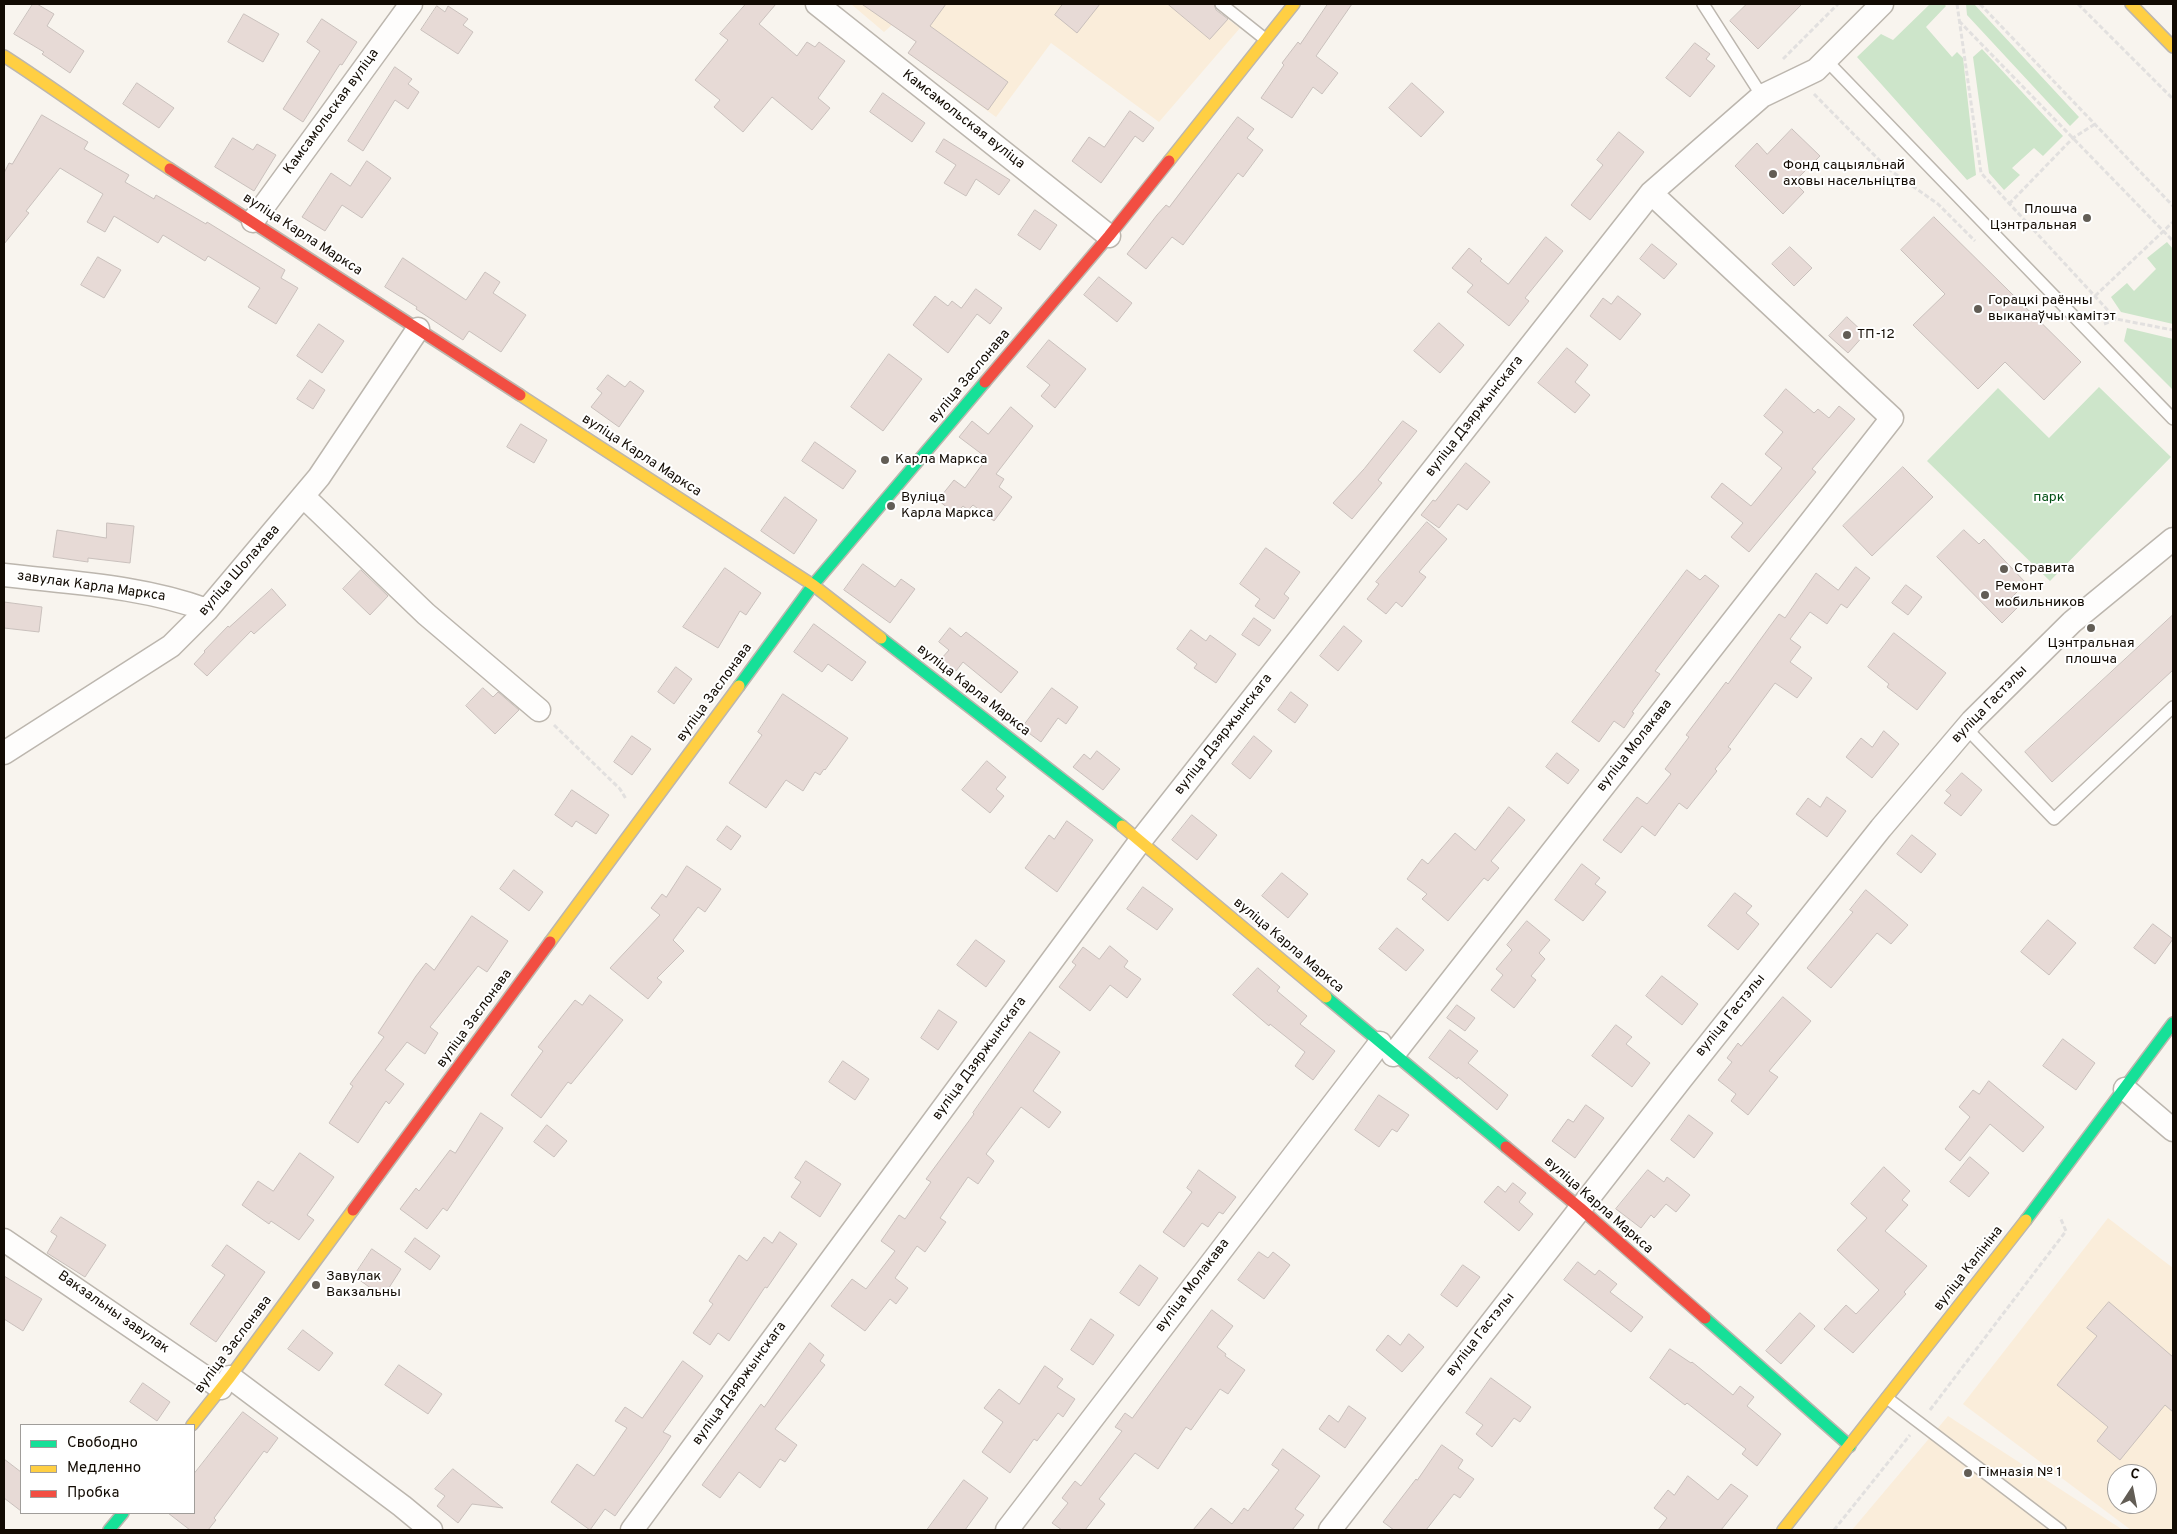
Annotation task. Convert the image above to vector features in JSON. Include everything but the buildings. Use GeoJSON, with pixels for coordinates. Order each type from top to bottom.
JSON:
{"type":"FeatureCollection","features":[{"type":"Feature","properties":{"kind":"street","name":"Камсамольская вуліца"},"geometry":{"type":"LineString","coordinates":[[253,221],[411,4]]}},
{"type":"Feature","properties":{"kind":"street","name":"Камсамольская вуліца"},"geometry":{"type":"LineString","coordinates":[[817,4],[1110,236]]}},
{"type":"Feature","properties":{"kind":"street","name":"вуліца Заслонава"},"geometry":{"type":"LineString","coordinates":[[193,1424],[225,1383],[813,585],[1110,236],[1294,4]]}},
{"type":"Feature","properties":{"kind":"street","name":"вуліца Дзяржынскага"},"geometry":{"type":"LineString","coordinates":[[632,1530],[1141,840],[1651,193],[1762,96],[1816,70],[1882,4]]}},
{"type":"Feature","properties":{"kind":"street"},"geometry":{"type":"LineString","coordinates":[[2131,4],[2173,47]]}},
{"type":"Feature","properties":{"kind":"street","name":"вуліца Карла Маркса"},"geometry":{"type":"LineString","coordinates":[[4,56],[108,128],[813,585],[1141,840],[1386,1049],[1580,1208],[1850,1446]]}},
{"type":"Feature","properties":{"kind":"street","name":"вуліца Молакава"},"geometry":{"type":"LineString","coordinates":[[1006,1530],[1386,1049],[1878,438],[1892,418],[1651,193]]}},
{"type":"Feature","properties":{"kind":"street","name":"вуліца Шолахава"},"geometry":{"type":"LineString","coordinates":[[4,754],[171,646],[207,610],[319,477],[418,329]]}},
{"type":"Feature","properties":{"kind":"street"},"geometry":{"type":"LineString","coordinates":[[303,496],[426,614],[539,710]]}},
{"type":"Feature","properties":{"kind":"street","name":"вуліца Гастэлы"},"geometry":{"type":"LineString","coordinates":[[1330,1530],[1580,1208],[1881,828],[1966,728],[2072,622],[2173,539]]}},
{"type":"Feature","properties":{"kind":"street","name":"завулак Карла Маркса"},"geometry":{"type":"LineString","coordinates":[[4,575],[138,590],[177,599],[207,610]]}},
{"type":"Feature","properties":{"kind":"street","name":"вуліца Калініна"},"geometry":{"type":"LineString","coordinates":[[1783,1530],[1990,1268],[2173,1023]]}},
{"type":"Feature","properties":{"kind":"street"},"geometry":{"type":"LineString","coordinates":[[2125,1089],[2173,1130]]}},
{"type":"Feature","properties":{"kind":"street","name":"Вакзальны завулак"},"geometry":{"type":"LineString","coordinates":[[4,1240],[225,1383],[402,1506],[431,1530]]}},
{"type":"Feature","properties":{"kind":"street"},"geometry":{"type":"LineString","coordinates":[[109,1530],[122,1514]]}},
{"type":"Feature","properties":{"kind":"lane"},"geometry":{"type":"LineString","coordinates":[[1221,4],[1265,39]]}},
{"type":"Feature","properties":{"kind":"lane"},"geometry":{"type":"LineString","coordinates":[[1704,4],[1762,96]]}},
{"type":"Feature","properties":{"kind":"lane"},"geometry":{"type":"LineString","coordinates":[[1826,60],[2173,419]]}},
{"type":"Feature","properties":{"kind":"lane"},"geometry":{"type":"LineString","coordinates":[[1966,728],[2054,818],[2173,708]]}},
{"type":"Feature","properties":{"kind":"lane"},"geometry":{"type":"LineString","coordinates":[[1887,1398],[2060,1530]]}},
{"type":"Feature","properties":{"kind":"path"},"geometry":{"type":"LineString","coordinates":[[1838,4],[1782,61],[1887,168],[1938,204],[1980,246]]}},
{"type":"Feature","properties":{"kind":"path"},"geometry":{"type":"LineString","coordinates":[[1957,4],[1980,173],[2116,319]]}},
{"type":"Feature","properties":{"kind":"path"},"geometry":{"type":"LineString","coordinates":[[1980,4],[2173,206]]}},
{"type":"Feature","properties":{"kind":"path"},"geometry":{"type":"LineString","coordinates":[[2078,4],[2173,99]]}},
{"type":"Feature","properties":{"kind":"path"},"geometry":{"type":"LineString","coordinates":[[1959,20],[2173,241]]}},
{"type":"Feature","properties":{"kind":"path"},"geometry":{"type":"LineString","coordinates":[[2009,204],[2073,138],[2095,124]]}},
{"type":"Feature","properties":{"kind":"path"},"geometry":{"type":"LineString","coordinates":[[2095,296],[2173,222]]}},
{"type":"Feature","properties":{"kind":"path"},"geometry":{"type":"LineString","coordinates":[[2089,332],[2116,319],[2173,330]]}},
{"type":"Feature","properties":{"kind":"path"},"geometry":{"type":"LineString","coordinates":[[539,710],[620,789],[639,821]]}},
{"type":"Feature","properties":{"kind":"path"},"geometry":{"type":"LineString","coordinates":[[1834,1530],[1919,1424],[2066,1230],[2057,1212]]}},
{"type":"Feature","properties":{"kind":"shaded area"},"geometry":{"type":"Polygon","coordinates":[[[851,4],[1207,4],[1240,28],[1159,122],[1051,43],[996,117],[908,53],[916,42],[892,25],[884,32],[851,4]]]}},
{"type":"Feature","properties":{"kind":"shaded area"},"geometry":{"type":"Polygon","coordinates":[[[2108,1218],[2173,1268],[2172,1530],[2131,1530],[2110,1514],[2157,1514],[2157,1464],[2107,1464],[2107,1512],[1963,1404],[2108,1218]]]}},
{"type":"Feature","properties":{"kind":"shaded area","name":"Гімназія № 1"},"geometry":{"type":"Polygon","coordinates":[[[1948,1416],[2123,1530],[1852,1530],[1948,1416]]]}},
{"type":"Feature","properties":{"kind":"green space"},"geometry":{"type":"Polygon","coordinates":[[[1930,4],[1944,4],[1946,6],[1926,27],[1952,57],[1957,52],[1963,58],[1976,175],[1967,180],[1857,57],[1881,34],[1893,40],[1930,4]]]}},
{"type":"Feature","properties":{"kind":"green space"},"geometry":{"type":"Polygon","coordinates":[[[1966,4],[1974,4],[2079,117],[2070,126],[1967,15],[1966,4]]]}},
{"type":"Feature","properties":{"kind":"green space"},"geometry":{"type":"Polygon","coordinates":[[[1982,49],[2063,136],[2043,156],[2034,148],[2012,168],[2020,175],[2004,190],[1989,173],[1973,57],[1982,49]]]}},
{"type":"Feature","properties":{"kind":"green space"},"geometry":{"type":"Polygon","coordinates":[[[2167,242],[2173,249],[2173,324],[2121,312],[2111,297],[2127,283],[2134,291],[2156,269],[2147,258],[2167,242]]]}},
{"type":"Feature","properties":{"kind":"green space"},"geometry":{"type":"Polygon","coordinates":[[[2127,328],[2173,339],[2173,390],[2124,341],[2127,328]]]}},
{"type":"Feature","properties":{"kind":"green space","name":"парк"},"geometry":{"type":"Polygon","coordinates":[[[2099,387],[2171,457],[2050,581],[1927,461],[1998,388],[2049,438],[2099,387]]]}},
{"type":"Feature","properties":{"kind":"traffic: fast"},"geometry":{"type":"LineString","coordinates":[[739,686],[813,585],[985,382]]}},
{"type":"Feature","properties":{"kind":"traffic: fast"},"geometry":{"type":"LineString","coordinates":[[881,638],[1122,826]]}},
{"type":"Feature","properties":{"kind":"traffic: fast"},"geometry":{"type":"LineString","coordinates":[[1326,997],[1506,1147]]}},
{"type":"Feature","properties":{"kind":"traffic: fast"},"geometry":{"type":"LineString","coordinates":[[2026,1220],[2173,1023]]}},
{"type":"Feature","properties":{"kind":"traffic: fast"},"geometry":{"type":"LineString","coordinates":[[1705,1318],[1850,1446]]}},
{"type":"Feature","properties":{"kind":"traffic: fast"},"geometry":{"type":"LineString","coordinates":[[109,1530],[122,1514]]}},
{"type":"Feature","properties":{"kind":"traffic: slow"},"geometry":{"type":"LineString","coordinates":[[1169,161],[1294,4]]}},
{"type":"Feature","properties":{"kind":"traffic: slow"},"geometry":{"type":"LineString","coordinates":[[2131,4],[2173,47]]}},
{"type":"Feature","properties":{"kind":"traffic: slow"},"geometry":{"type":"LineString","coordinates":[[4,56],[170,169]]}},
{"type":"Feature","properties":{"kind":"traffic: slow"},"geometry":{"type":"LineString","coordinates":[[520,395],[813,585],[881,638]]}},
{"type":"Feature","properties":{"kind":"traffic: slow"},"geometry":{"type":"LineString","coordinates":[[550,942],[739,686]]}},
{"type":"Feature","properties":{"kind":"traffic: slow"},"geometry":{"type":"LineString","coordinates":[[1122,826],[1326,997]]}},
{"type":"Feature","properties":{"kind":"traffic: slow"},"geometry":{"type":"LineString","coordinates":[[193,1424],[230,1377],[353,1210]]}},
{"type":"Feature","properties":{"kind":"traffic: slow"},"geometry":{"type":"LineString","coordinates":[[1783,1530],[2026,1220]]}},
{"type":"Feature","properties":{"kind":"traffic: jam"},"geometry":{"type":"LineString","coordinates":[[985,382],[1109,236],[1169,161]]}},
{"type":"Feature","properties":{"kind":"traffic: jam"},"geometry":{"type":"LineString","coordinates":[[170,169],[520,395]]}},
{"type":"Feature","properties":{"kind":"traffic: jam"},"geometry":{"type":"LineString","coordinates":[[353,1210],[550,942]]}},
{"type":"Feature","properties":{"kind":"traffic: jam"},"geometry":{"type":"LineString","coordinates":[[1506,1147],[1580,1208],[1705,1318]]}},
{"type":"Feature","properties":{"kind":"place","name":"Фонд сацыяльнай аховы насельніцтва"},"geometry":{"type":"Point","coordinates":[1773,174]}},
{"type":"Feature","properties":{"kind":"place","name":"Плошча Цэнтральная"},"geometry":{"type":"Point","coordinates":[2087,218]}},
{"type":"Feature","properties":{"kind":"place","name":"Горацкі раённы выканаўчы камітэт"},"geometry":{"type":"Point","coordinates":[1978,309]}},
{"type":"Feature","properties":{"kind":"place","name":"ТП-12"},"geometry":{"type":"Point","coordinates":[1847,335]}},
{"type":"Feature","properties":{"kind":"place","name":"Карла Маркса"},"geometry":{"type":"Point","coordinates":[885,460]}},
{"type":"Feature","properties":{"kind":"place","name":"Вуліца Карла Маркса"},"geometry":{"type":"Point","coordinates":[891,506]}},
{"type":"Feature","properties":{"kind":"place","name":"Стравита"},"geometry":{"type":"Point","coordinates":[2004,569]}},
{"type":"Feature","properties":{"kind":"place","name":"Ремонт мобильников"},"geometry":{"type":"Point","coordinates":[1985,595]}},
{"type":"Feature","properties":{"kind":"place","name":"Цэнтральная плошча"},"geometry":{"type":"Point","coordinates":[2091,628]}},
{"type":"Feature","properties":{"kind":"place","name":"Завулак Вакзальны"},"geometry":{"type":"Point","coordinates":[316,1285]}},
{"type":"Feature","properties":{"kind":"place","name":"Гімназія № 1"},"geometry":{"type":"Point","coordinates":[1968,1473]}}]}
